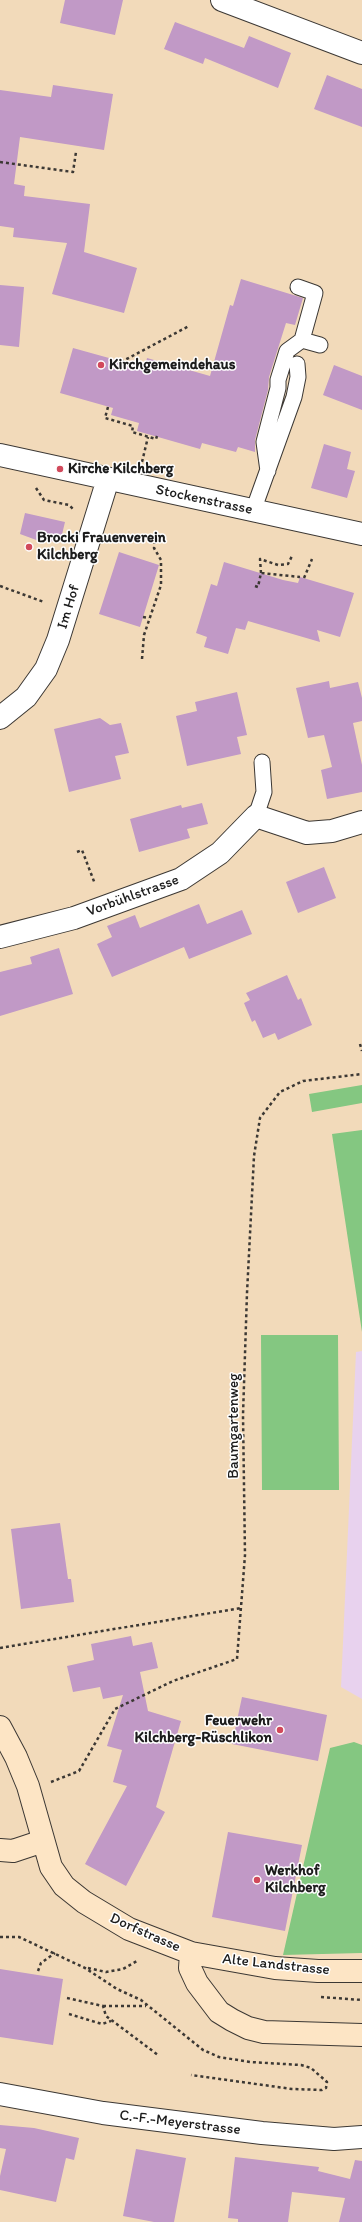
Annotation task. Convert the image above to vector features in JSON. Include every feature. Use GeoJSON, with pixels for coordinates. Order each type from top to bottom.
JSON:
{"type":"FeatureCollection","features":[{"type":"Feature","properties":{"kind":"street"},"geometry":{"type":"LineString","coordinates":[[222,0],[362,53]]}},
{"type":"Feature","properties":{"kind":"street","name":"Stockenstrasse"},"geometry":{"type":"LineString","coordinates":[[0,455],[362,534]]}},
{"type":"Feature","properties":{"kind":"street","name":"Im Hof"},"geometry":{"type":"LineString","coordinates":[[0,718],[26,697],[46,669],[68,610],[108,479]]}},
{"type":"Feature","properties":{"kind":"street"},"geometry":{"type":"LineString","coordinates":[[256,816],[307,833],[332,831],[362,822]]}},
{"type":"Feature","properties":{"kind":"street","name":"Vorbühlstrasse"},"geometry":{"type":"LineString","coordinates":[[0,937],[74,918],[181,879],[220,853],[256,816]]}},
{"type":"Feature","properties":{"kind":"street","name":"Dorfstrasse"},"geometry":{"type":"LineString","coordinates":[[0,1727],[16,1757],[28,1786],[51,1867],[64,1886],[84,1902],[129,1929],[191,1953],[190,1968],[197,1983],[219,2012],[232,2020],[248,2028],[264,2032],[362,2035]]}},
{"type":"Feature","properties":{"kind":"street"},"geometry":{"type":"LineString","coordinates":[[0,1850],[13,1851],[43,1841]]}},
{"type":"Feature","properties":{"kind":"street","name":"Alte Landstrasse"},"geometry":{"type":"LineString","coordinates":[[191,1953],[275,1968],[318,1971],[362,1971]]}},
{"type":"Feature","properties":{"kind":"street","name":"C.-F.-Meyerstrasse"},"geometry":{"type":"LineString","coordinates":[[0,2094],[103,2113],[262,2133],[334,2139],[362,2137]]}},
{"type":"Feature","properties":{"kind":"lane"},"geometry":{"type":"LineString","coordinates":[[268,471],[264,442],[278,388],[278,380],[287,351],[302,340],[315,292],[298,287]]}},
{"type":"Feature","properties":{"kind":"lane"},"geometry":{"type":"LineString","coordinates":[[302,340],[320,345]]}},
{"type":"Feature","properties":{"kind":"lane"},"geometry":{"type":"LineString","coordinates":[[253,510],[294,397],[298,377],[298,364]]}},
{"type":"Feature","properties":{"kind":"lane"},"geometry":{"type":"LineString","coordinates":[[256,816],[264,792],[262,762]]}},
{"type":"Feature","properties":{"kind":"path"},"geometry":{"type":"LineString","coordinates":[[0,162],[73,172],[76,152]]}},
{"type":"Feature","properties":{"kind":"path"},"geometry":{"type":"LineString","coordinates":[[121,362],[189,326]]}},
{"type":"Feature","properties":{"kind":"path"},"geometry":{"type":"LineString","coordinates":[[108,407],[105,418],[133,426],[132,432],[156,439],[157,436]]}},
{"type":"Feature","properties":{"kind":"path"},"geometry":{"type":"LineString","coordinates":[[34,484],[44,500],[68,505]]}},
{"type":"Feature","properties":{"kind":"path"},"geometry":{"type":"LineString","coordinates":[[142,659],[144,635],[161,585],[161,560],[154,548],[156,533]]}},
{"type":"Feature","properties":{"kind":"path"},"geometry":{"type":"LineString","coordinates":[[255,586],[258,587],[261,573],[260,559],[278,565],[288,564],[292,556]]}},
{"type":"Feature","properties":{"kind":"path"},"geometry":{"type":"LineString","coordinates":[[304,578],[312,559]]}},
{"type":"Feature","properties":{"kind":"path"},"geometry":{"type":"LineString","coordinates":[[261,573],[300,577]]}},
{"type":"Feature","properties":{"kind":"path"},"geometry":{"type":"LineString","coordinates":[[0,586],[68,610]]}},
{"type":"Feature","properties":{"kind":"path"},"geometry":{"type":"LineString","coordinates":[[143,617],[150,618]]}},
{"type":"Feature","properties":{"kind":"path"},"geometry":{"type":"LineString","coordinates":[[76,852],[82,850],[104,907]]}},
{"type":"Feature","properties":{"kind":"path"},"geometry":{"type":"LineString","coordinates":[[360,1044],[362,1051]]}},
{"type":"Feature","properties":{"kind":"path","name":"Baumgartenweg"},"geometry":{"type":"LineString","coordinates":[[50,1782],[79,1771],[115,1709],[174,1681],[237,1659],[245,1555],[243,1415],[247,1293],[254,1156],[260,1118],[280,1092],[303,1081],[362,1074]]}},
{"type":"Feature","properties":{"kind":"path"},"geometry":{"type":"LineString","coordinates":[[0,1648],[241,1608]]}},
{"type":"Feature","properties":{"kind":"path"},"geometry":{"type":"LineString","coordinates":[[0,1936],[19,1936],[85,1968],[146,2006],[202,2050],[219,2057],[250,2062],[300,2065],[311,2068],[327,2082],[326,2088],[322,2090],[292,2089],[191,2075]]}},
{"type":"Feature","properties":{"kind":"path"},"geometry":{"type":"LineString","coordinates":[[38,1971],[41,1963],[56,1953]]}},
{"type":"Feature","properties":{"kind":"path"},"geometry":{"type":"LineString","coordinates":[[85,1968],[106,1972],[123,1969],[137,1961]]}},
{"type":"Feature","properties":{"kind":"path"},"geometry":{"type":"LineString","coordinates":[[67,1998],[103,2006],[146,2006]]}},
{"type":"Feature","properties":{"kind":"path"},"geometry":{"type":"LineString","coordinates":[[103,2006],[106,2016],[158,2055]]}},
{"type":"Feature","properties":{"kind":"path"},"geometry":{"type":"LineString","coordinates":[[69,2014],[102,2024],[112,2021]]}},
{"type":"Feature","properties":{"kind":"shaded area"},"geometry":{"type":"Polygon","coordinates":[[[362,1351],[362,1699],[341,1687],[356,1352],[362,1351]]]}},
{"type":"Feature","properties":{"kind":"green space"},"geometry":{"type":"Polygon","coordinates":[[[362,1085],[362,1103],[312,1112],[309,1094],[362,1085]]]}},
{"type":"Feature","properties":{"kind":"green space"},"geometry":{"type":"Polygon","coordinates":[[[362,1130],[362,1332],[332,1134],[362,1130]]]}},
{"type":"Feature","properties":{"kind":"green space"},"geometry":{"type":"Polygon","coordinates":[[[261,1335],[338,1335],[339,1490],[262,1490],[261,1335]]]}},
{"type":"Feature","properties":{"kind":"green space"},"geometry":{"type":"Polygon","coordinates":[[[354,1742],[362,1745],[362,1953],[283,1955],[330,1748],[354,1742]]]}},
{"type":"Feature","properties":{"kind":"building"},"geometry":{"type":"Polygon","coordinates":[[[65,0],[123,0],[115,35],[60,23],[65,0]]]}},
{"type":"Feature","properties":{"kind":"building"},"geometry":{"type":"Polygon","coordinates":[[[175,22],[244,48],[249,36],[291,53],[278,88],[205,58],[203,64],[164,49],[175,22]]]}},
{"type":"Feature","properties":{"kind":"building"},"geometry":{"type":"Polygon","coordinates":[[[327,75],[362,89],[362,127],[314,109],[327,75]]]}},
{"type":"Feature","properties":{"kind":"building"},"geometry":{"type":"Polygon","coordinates":[[[53,85],[113,94],[104,150],[20,137],[14,184],[25,186],[24,196],[90,204],[84,252],[137,268],[124,313],[52,294],[67,243],[13,237],[14,228],[0,226],[0,90],[51,97],[53,85]]]}},
{"type":"Feature","properties":{"kind":"building","name":"Kirchgemeindehaus"},"geometry":{"type":"Polygon","coordinates":[[[241,279],[303,298],[295,325],[286,323],[269,377],[268,390],[255,440],[255,452],[238,447],[236,452],[202,443],[200,449],[137,431],[139,423],[111,415],[113,408],[60,393],[73,348],[145,368],[147,358],[210,376],[230,305],[233,306],[241,279]]]}},
{"type":"Feature","properties":{"kind":"building"},"geometry":{"type":"Polygon","coordinates":[[[0,285],[24,287],[19,347],[0,345],[0,285]]]}},
{"type":"Feature","properties":{"kind":"building"},"geometry":{"type":"Polygon","coordinates":[[[334,365],[362,376],[362,410],[323,395],[334,365]]]}},
{"type":"Feature","properties":{"kind":"building"},"geometry":{"type":"Polygon","coordinates":[[[324,444],[351,452],[347,469],[355,471],[347,498],[311,488],[324,444]]]}},
{"type":"Feature","properties":{"kind":"building"},"geometry":{"type":"Polygon","coordinates":[[[25,513],[65,522],[60,543],[40,539],[39,541],[20,534],[25,513]]]}},
{"type":"Feature","properties":{"kind":"building"},"geometry":{"type":"Polygon","coordinates":[[[119,552],[159,565],[140,627],[99,614],[119,552]]]}},
{"type":"Feature","properties":{"kind":"building"},"geometry":{"type":"Polygon","coordinates":[[[224,562],[283,580],[298,583],[300,577],[354,593],[340,637],[317,630],[320,642],[248,621],[245,630],[236,628],[228,654],[204,647],[207,637],[196,633],[211,584],[217,586],[224,562]]]}},
{"type":"Feature","properties":{"kind":"building"},"geometry":{"type":"Polygon","coordinates":[[[329,681],[330,688],[358,682],[362,698],[362,721],[353,723],[362,765],[362,792],[327,799],[321,770],[332,767],[324,735],[308,738],[296,688],[329,681]]]}},
{"type":"Feature","properties":{"kind":"building"},"geometry":{"type":"Polygon","coordinates":[[[237,692],[247,735],[237,737],[241,754],[187,766],[176,716],[197,711],[195,702],[237,692]]]}},
{"type":"Feature","properties":{"kind":"building"},"geometry":{"type":"Polygon","coordinates":[[[100,718],[110,725],[121,723],[129,753],[115,756],[121,779],[69,792],[54,729],[100,718]]]}},
{"type":"Feature","properties":{"kind":"building"},"geometry":{"type":"Polygon","coordinates":[[[202,803],[208,824],[187,829],[190,838],[139,852],[130,819],[181,805],[182,808],[202,803]]]}},
{"type":"Feature","properties":{"kind":"building"},"geometry":{"type":"Polygon","coordinates":[[[324,867],[336,898],[298,913],[286,882],[324,867]]]}},
{"type":"Feature","properties":{"kind":"building"},"geometry":{"type":"Polygon","coordinates":[[[199,904],[207,924],[242,910],[252,934],[189,959],[184,947],[112,977],[97,944],[112,937],[107,926],[135,915],[140,928],[199,904]]]}},
{"type":"Feature","properties":{"kind":"building"},"geometry":{"type":"Polygon","coordinates":[[[59,948],[73,994],[0,1016],[0,972],[32,964],[30,957],[59,948]]]}},
{"type":"Feature","properties":{"kind":"building"},"geometry":{"type":"Polygon","coordinates":[[[287,975],[298,1000],[301,998],[312,1025],[278,1040],[275,1033],[263,1038],[255,1020],[252,1022],[244,1003],[250,1000],[246,993],[287,975]]]}},
{"type":"Feature","properties":{"kind":"building"},"geometry":{"type":"Polygon","coordinates":[[[60,1523],[68,1579],[71,1579],[74,1602],[21,1609],[11,1529],[60,1523]]]}},
{"type":"Feature","properties":{"kind":"building"},"geometry":{"type":"Polygon","coordinates":[[[131,1636],[133,1646],[152,1642],[158,1668],[140,1672],[148,1711],[181,1721],[156,1807],[165,1812],[126,1886],[85,1864],[127,1786],[113,1782],[122,1750],[107,1746],[123,1695],[103,1699],[100,1687],[73,1692],[67,1666],[94,1660],[91,1644],[131,1636]]]}},
{"type":"Feature","properties":{"kind":"building","name":"Feuerwehr Kilchberg-Rüschlikon"},"geometry":{"type":"Polygon","coordinates":[[[242,1697],[327,1715],[318,1761],[232,1744],[242,1697]]]}},
{"type":"Feature","properties":{"kind":"building","name":"Werkhof Kilchberg"},"geometry":{"type":"Polygon","coordinates":[[[228,1832],[302,1845],[285,1931],[212,1917],[228,1832]]]}},
{"type":"Feature","properties":{"kind":"building"},"geometry":{"type":"Polygon","coordinates":[[[0,1969],[63,1979],[53,2045],[0,2037],[0,1969]]]}},
{"type":"Feature","properties":{"kind":"building"},"geometry":{"type":"Polygon","coordinates":[[[0,2125],[34,2128],[79,2138],[74,2160],[66,2158],[56,2202],[0,2190],[0,2176],[6,2149],[0,2148],[0,2125]]]}},
{"type":"Feature","properties":{"kind":"building"},"geometry":{"type":"Polygon","coordinates":[[[136,2149],[186,2158],[174,2222],[154,2222],[123,2216],[136,2149]]]}},
{"type":"Feature","properties":{"kind":"building"},"geometry":{"type":"Polygon","coordinates":[[[235,2157],[319,2167],[318,2171],[350,2179],[355,2160],[362,2161],[362,2222],[339,2222],[345,2198],[292,2192],[288,2222],[238,2222],[238,2219],[228,2218],[235,2157]]]}},
{"type":"Feature","properties":{"kind":"place","name":"Kirchgemeindehaus"},"geometry":{"type":"Point","coordinates":[101,365]}},
{"type":"Feature","properties":{"kind":"place","name":"Kirche Kilchberg"},"geometry":{"type":"Point","coordinates":[60,469]}},
{"type":"Feature","properties":{"kind":"place","name":"Brocki Frauenverein Kilchberg"},"geometry":{"type":"Point","coordinates":[29,547]}},
{"type":"Feature","properties":{"kind":"place","name":"Feuerwehr Kilchberg-Rüschlikon"},"geometry":{"type":"Point","coordinates":[280,1730]}},
{"type":"Feature","properties":{"kind":"place","name":"Werkhof Kilchberg"},"geometry":{"type":"Point","coordinates":[257,1880]}}]}
